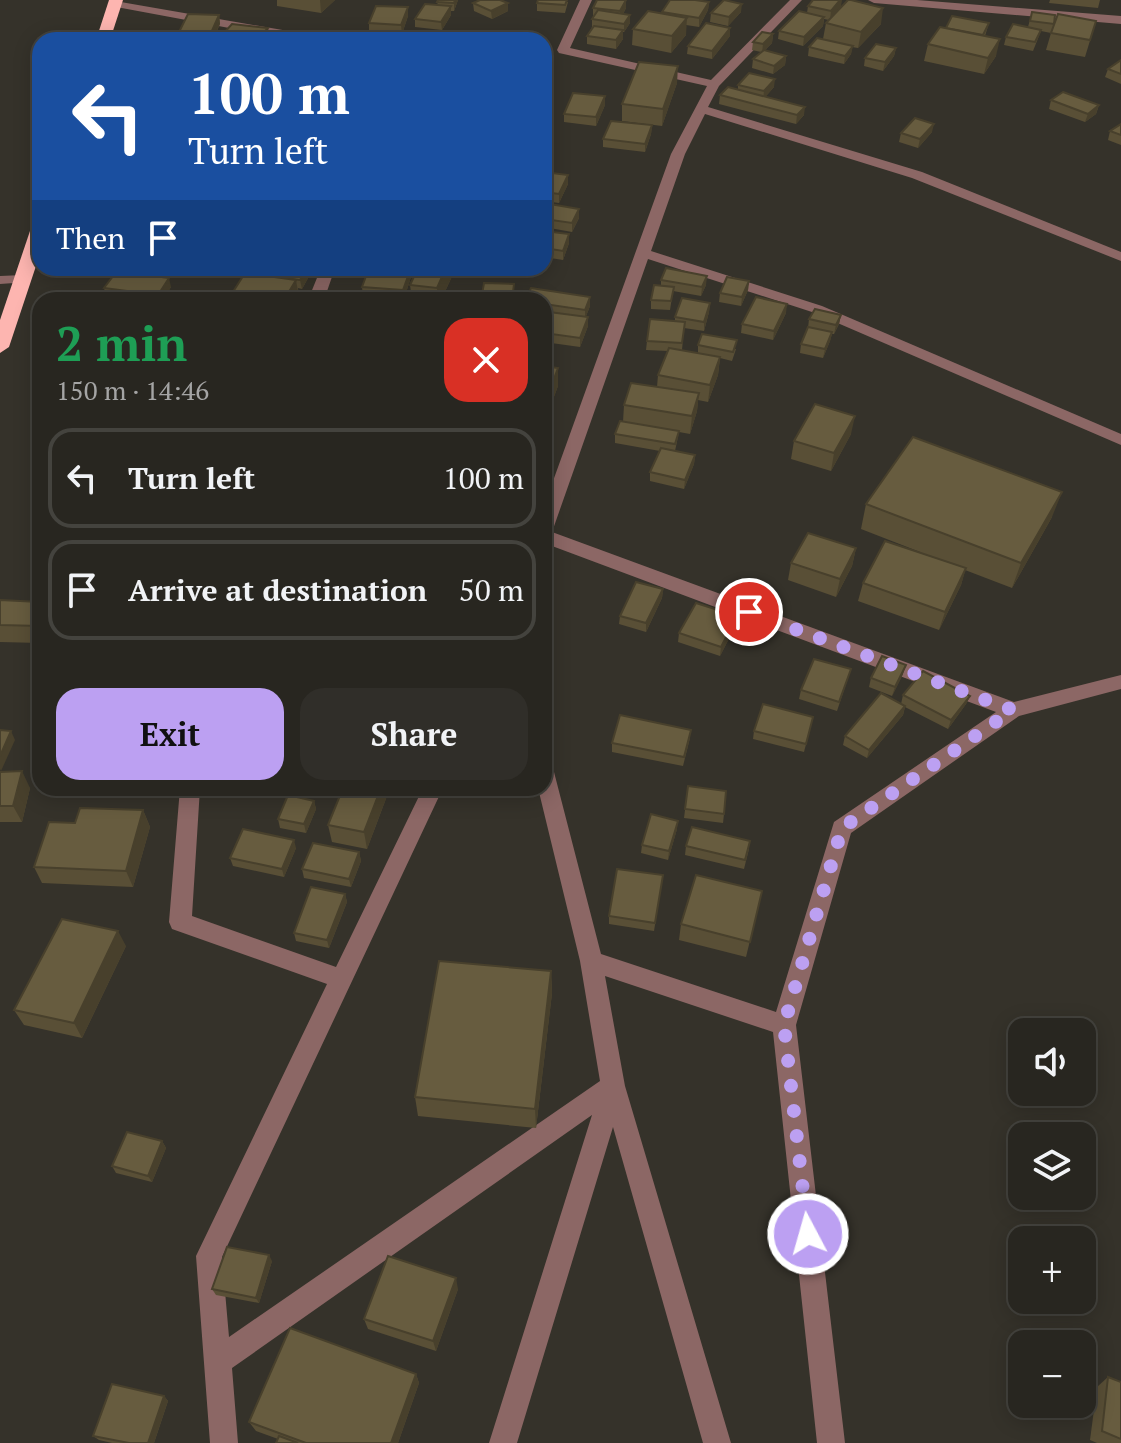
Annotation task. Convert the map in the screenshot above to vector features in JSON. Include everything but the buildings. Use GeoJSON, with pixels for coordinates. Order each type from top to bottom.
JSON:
{"type":"FeatureCollection","features":[{"type":"Feature","properties":{"kind":"highway"},"geometry":{"type":"LineString","coordinates":[[106,32],[116,2]]}},
{"type":"Feature","properties":{"kind":"highway"},"geometry":{"type":"LineString","coordinates":[[0,347],[32,252]]}},
{"type":"Feature","properties":{"kind":"street"},"geometry":{"type":"LineString","coordinates":[[586,0],[558,49],[714,84]]}},
{"type":"Feature","properties":{"kind":"street"},"geometry":{"type":"LineString","coordinates":[[552,511],[678,154],[714,84],[796,0]]}},
{"type":"Feature","properties":{"kind":"street"},"geometry":{"type":"LineString","coordinates":[[874,0],[1121,20]]}},
{"type":"Feature","properties":{"kind":"street"},"geometry":{"type":"LineString","coordinates":[[116,2],[273,32]]}},
{"type":"Feature","properties":{"kind":"street"},"geometry":{"type":"LineString","coordinates":[[701,109],[917,175],[1121,257]]}},
{"type":"Feature","properties":{"kind":"street"},"geometry":{"type":"LineString","coordinates":[[643,253],[817,309],[1121,440]]}},
{"type":"Feature","properties":{"kind":"street"},"geometry":{"type":"LineString","coordinates":[[0,280],[23,279]]}},
{"type":"Feature","properties":{"kind":"street"},"geometry":{"type":"LineString","coordinates":[[552,537],[1013,710]]}},
{"type":"Feature","properties":{"kind":"street"},"geometry":{"type":"LineString","coordinates":[[831,1443],[784,1025],[842,828],[1013,710],[1121,682]]}},
{"type":"Feature","properties":{"kind":"street"},"geometry":{"type":"LineString","coordinates":[[189,796],[180,922],[342,979]]}},
{"type":"Feature","properties":{"kind":"street"},"geometry":{"type":"LineString","coordinates":[[224,1443],[209,1256],[429,796]]}},
{"type":"Feature","properties":{"kind":"street"},"geometry":{"type":"LineString","coordinates":[[550,796],[591,961],[613,1086],[717,1443]]}},
{"type":"Feature","properties":{"kind":"street"},"geometry":{"type":"LineString","coordinates":[[591,961],[784,1025]]}},
{"type":"Feature","properties":{"kind":"street"},"geometry":{"type":"LineString","coordinates":[[217,1362],[613,1086]]}},
{"type":"Feature","properties":{"kind":"street"},"geometry":{"type":"LineString","coordinates":[[503,1443],[613,1086]]}},
{"type":"Feature","properties":{"kind":"route"},"geometry":{"type":"LineString","coordinates":[[749,612],[1013,710],[842,828],[784,1025],[808,1234]]}}]}
